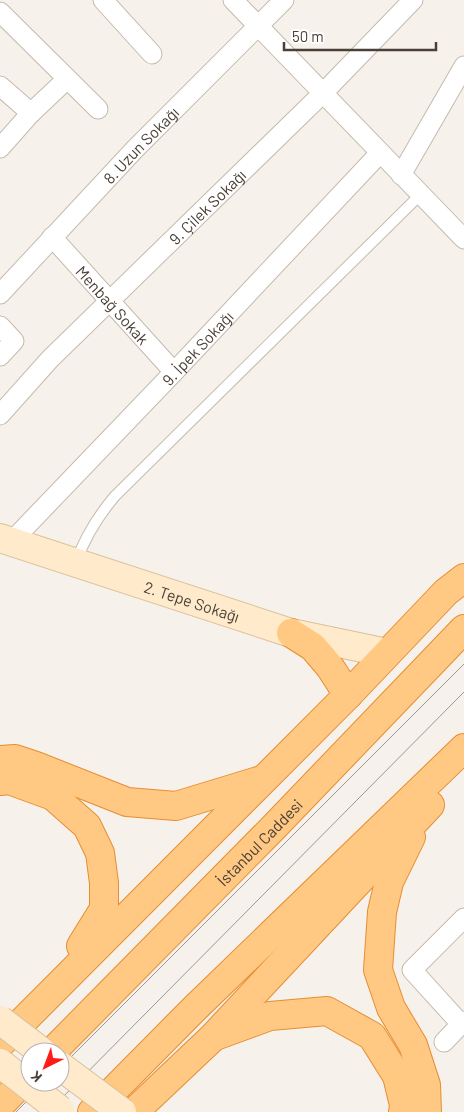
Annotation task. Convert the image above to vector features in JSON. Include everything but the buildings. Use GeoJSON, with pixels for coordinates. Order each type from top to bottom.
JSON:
{"type":"FeatureCollection","features":[{"type":"Feature","properties":{"kind":"highway"},"geometry":{"type":"LineString","coordinates":[[0,1044],[262,779],[348,695],[446,592],[464,578]]}},
{"type":"Feature","properties":{"kind":"highway","name":"İstanbul Caddesi"},"geometry":{"type":"LineString","coordinates":[[62,1042],[273,828],[464,630]]}},
{"type":"Feature","properties":{"kind":"highway"},"geometry":{"type":"LineString","coordinates":[[291,633],[313,647],[330,667],[348,695]]}},
{"type":"Feature","properties":{"kind":"highway"},"geometry":{"type":"LineString","coordinates":[[92,1112],[202,1001],[464,748]]}},
{"type":"Feature","properties":{"kind":"highway"},"geometry":{"type":"LineString","coordinates":[[0,760],[15,759],[127,802],[176,806],[262,779]]}},
{"type":"Feature","properties":{"kind":"highway"},"geometry":{"type":"LineString","coordinates":[[134,1112],[212,1038],[424,812],[464,773]]}},
{"type":"Feature","properties":{"kind":"highway"},"geometry":{"type":"LineString","coordinates":[[0,781],[9,780],[53,796],[87,826],[100,853],[104,883],[104,908],[57,986]]}},
{"type":"Feature","properties":{"kind":"highway"},"geometry":{"type":"LineString","coordinates":[[424,812],[389,882],[382,912],[378,970],[391,1008],[413,1045],[426,1085],[427,1112]]}},
{"type":"Feature","properties":{"kind":"highway"},"geometry":{"type":"LineString","coordinates":[[212,1038],[270,1016],[327,1011],[372,1036],[397,1076],[404,1106],[403,1112]]}},
{"type":"Feature","properties":{"kind":"highway"},"geometry":{"type":"LineString","coordinates":[[0,1105],[20,1084]]}},
{"type":"Feature","properties":{"kind":"main road","name":"2. Tepe Sokağı"},"geometry":{"type":"LineString","coordinates":[[5,540],[291,633],[387,653]]}},
{"type":"Feature","properties":{"kind":"main road"},"geometry":{"type":"LineString","coordinates":[[0,1020],[29,1042]]}},
{"type":"Feature","properties":{"kind":"main road"},"geometry":{"type":"LineString","coordinates":[[0,1063],[62,1111]]}},
{"type":"Feature","properties":{"kind":"main road"},"geometry":{"type":"LineString","coordinates":[[70,1073],[122,1112]]}},
{"type":"Feature","properties":{"kind":"street"},"geometry":{"type":"LineString","coordinates":[[103,0],[152,54]]}},
{"type":"Feature","properties":{"kind":"street"},"geometry":{"type":"LineString","coordinates":[[233,0],[464,239]]}},
{"type":"Feature","properties":{"kind":"street","name":"8. Uzun Sokağı"},"geometry":{"type":"LineString","coordinates":[[0,294],[135,149],[284,0]]}},
{"type":"Feature","properties":{"kind":"street","name":"9. Çilek Sokağı"},"geometry":{"type":"LineString","coordinates":[[0,415],[50,359],[323,93],[414,0]]}},
{"type":"Feature","properties":{"kind":"street"},"geometry":{"type":"LineString","coordinates":[[0,12],[98,108]]}},
{"type":"Feature","properties":{"kind":"street"},"geometry":{"type":"LineString","coordinates":[[401,175],[464,66]]}},
{"type":"Feature","properties":{"kind":"street"},"geometry":{"type":"LineString","coordinates":[[0,148],[31,113],[67,79]]}},
{"type":"Feature","properties":{"kind":"street"},"geometry":{"type":"LineString","coordinates":[[0,86],[31,113]]}},
{"type":"Feature","properties":{"kind":"street","name":"9. İpek Sokağı"},"geometry":{"type":"LineString","coordinates":[[5,540],[174,372],[380,153]]}},
{"type":"Feature","properties":{"kind":"street","name":"Menbağ Sokak"},"geometry":{"type":"LineString","coordinates":[[52,237],[174,372]]}},
{"type":"Feature","properties":{"kind":"street"},"geometry":{"type":"LineString","coordinates":[[0,326],[14,341],[0,356]]}},
{"type":"Feature","properties":{"kind":"street"},"geometry":{"type":"LineString","coordinates":[[444,1042],[463,1022],[412,970],[464,918]]}},
{"type":"Feature","properties":{"kind":"lane"},"geometry":{"type":"LineString","coordinates":[[75,563],[86,536],[114,496],[420,195]]}},
{"type":"Feature","properties":{"kind":"tram line"},"geometry":{"type":"LineString","coordinates":[[70,1058],[464,664]]}},
{"type":"Feature","properties":{"kind":"tram line"},"geometry":{"type":"LineString","coordinates":[[48,1112],[464,692]]}},
{"type":"Feature","properties":{"kind":"tram line"},"geometry":{"type":"LineString","coordinates":[[16,1112],[36,1092]]}}]}
